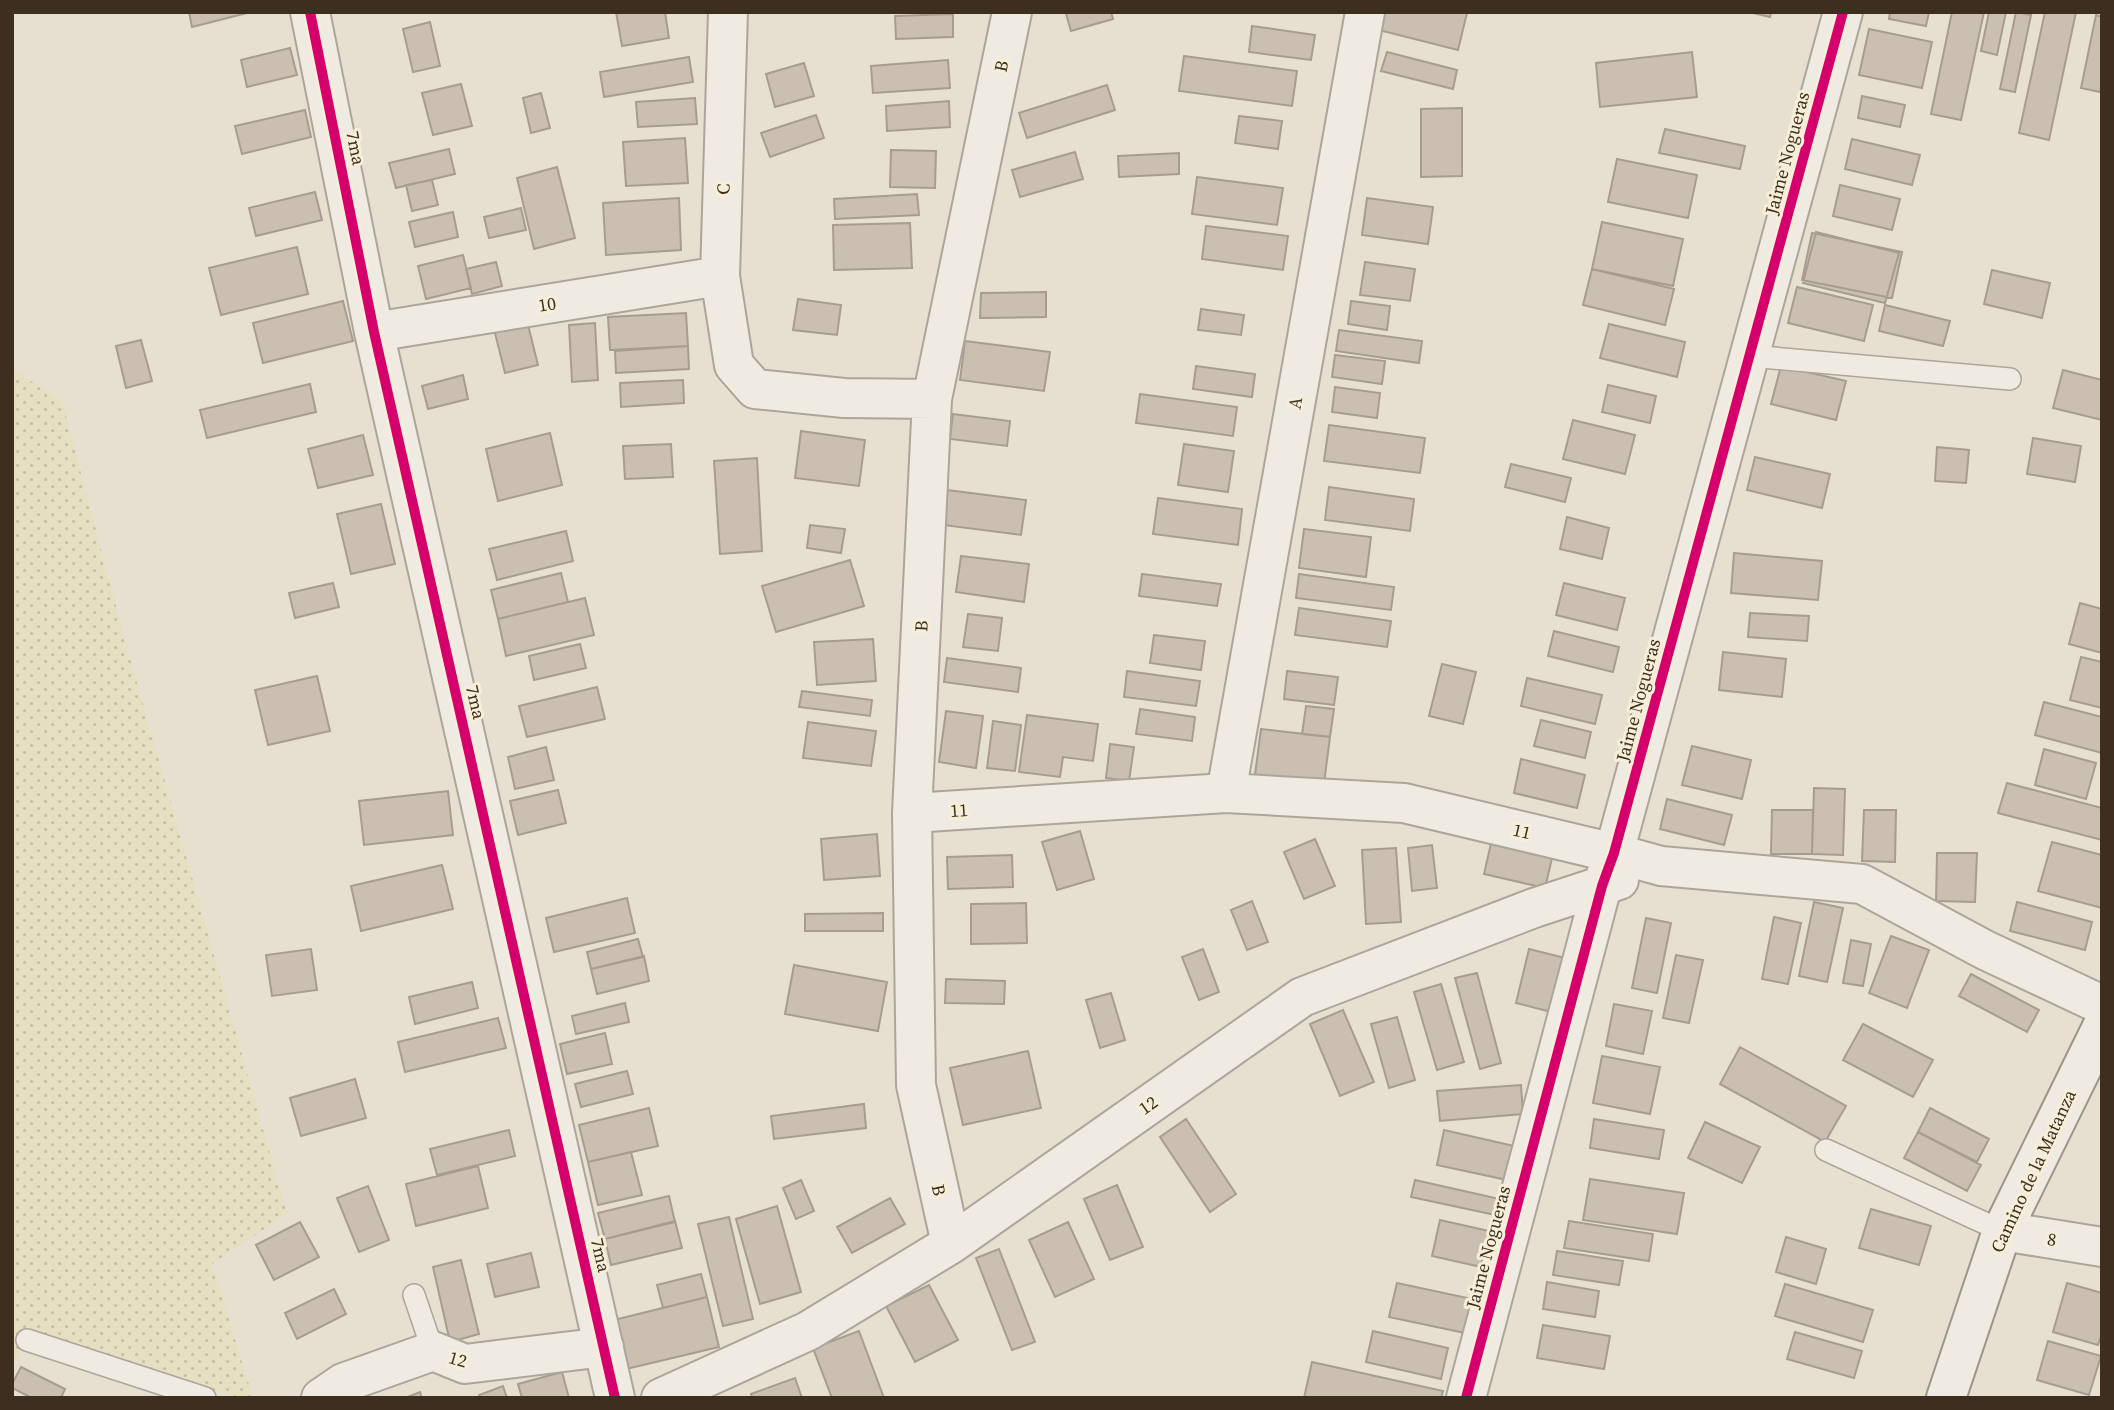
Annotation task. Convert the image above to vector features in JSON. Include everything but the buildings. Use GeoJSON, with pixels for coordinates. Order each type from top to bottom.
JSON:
{"type":"FeatureCollection","features":[{"type":"Feature","properties":{"kind":"street","name":"7ma"},"geometry":{"type":"LineString","coordinates":[[310,12],[374,332],[615,1398]]}},
{"type":"Feature","properties":{"kind":"street","name":"C"},"geometry":{"type":"LineString","coordinates":[[728,12],[720,276],[734,365],[755,389],[845,398],[932,399]]}},
{"type":"Feature","properties":{"kind":"street","name":"B"},"geometry":{"type":"LineString","coordinates":[[951,1244],[916,1086],[912,813],[932,399],[1012,12]]}},
{"type":"Feature","properties":{"kind":"street","name":"A"},"geometry":{"type":"LineString","coordinates":[[1226,793],[1365,12]]}},
{"type":"Feature","properties":{"kind":"street","name":"Jaime Nogueras"},"geometry":{"type":"LineString","coordinates":[[1466,1398],[1843,12]]}},
{"type":"Feature","properties":{"kind":"street","name":"10"},"geometry":{"type":"LineString","coordinates":[[374,332],[720,276]]}},
{"type":"Feature","properties":{"kind":"street","name":"11"},"geometry":{"type":"LineString","coordinates":[[912,813],[1226,793],[1404,803],[1608,870],[1661,866],[1863,884],[1985,950],[2102,1005]]}},
{"type":"Feature","properties":{"kind":"street","name":"12"},"geometry":{"type":"LineString","coordinates":[[661,1398],[808,1331],[951,1244],[1301,997],[1534,908],[1608,870]]}},
{"type":"Feature","properties":{"kind":"street","name":"Camino de la Matanza"},"geometry":{"type":"LineString","coordinates":[[1946,1398],[2002,1231],[2102,1027]]}},
{"type":"Feature","properties":{"kind":"street","name":"8"},"geometry":{"type":"LineString","coordinates":[[2002,1231],[2102,1247]]}},
{"type":"Feature","properties":{"kind":"street","name":"12"},"geometry":{"type":"LineString","coordinates":[[321,1398],[343,1383],[433,1351],[465,1364],[604,1347]]}},
{"type":"Feature","properties":{"kind":"lane"},"geometry":{"type":"LineString","coordinates":[[1750,356],[2010,379]]}},
{"type":"Feature","properties":{"kind":"lane"},"geometry":{"type":"LineString","coordinates":[[1825,1150],[2002,1231]]}},
{"type":"Feature","properties":{"kind":"lane"},"geometry":{"type":"LineString","coordinates":[[414,1295],[433,1351]]}},
{"type":"Feature","properties":{"kind":"lane"},"geometry":{"type":"LineString","coordinates":[[27,1340],[205,1398]]}},
{"type":"Feature","properties":{"kind":"shaded area"},"geometry":{"type":"Polygon","coordinates":[[[12,369],[62,401],[123,633],[287,1214],[212,1264],[253,1398],[241,1398],[27,1340],[12,1367],[12,369]]]}},
{"type":"Feature","properties":{"kind":"cycle path"},"geometry":{"type":"LineString","coordinates":[[310,12],[374,332],[615,1398]]}},
{"type":"Feature","properties":{"kind":"cycle path"},"geometry":{"type":"LineString","coordinates":[[1466,1398],[1602,886],[1614,853],[1843,12]]}}]}
